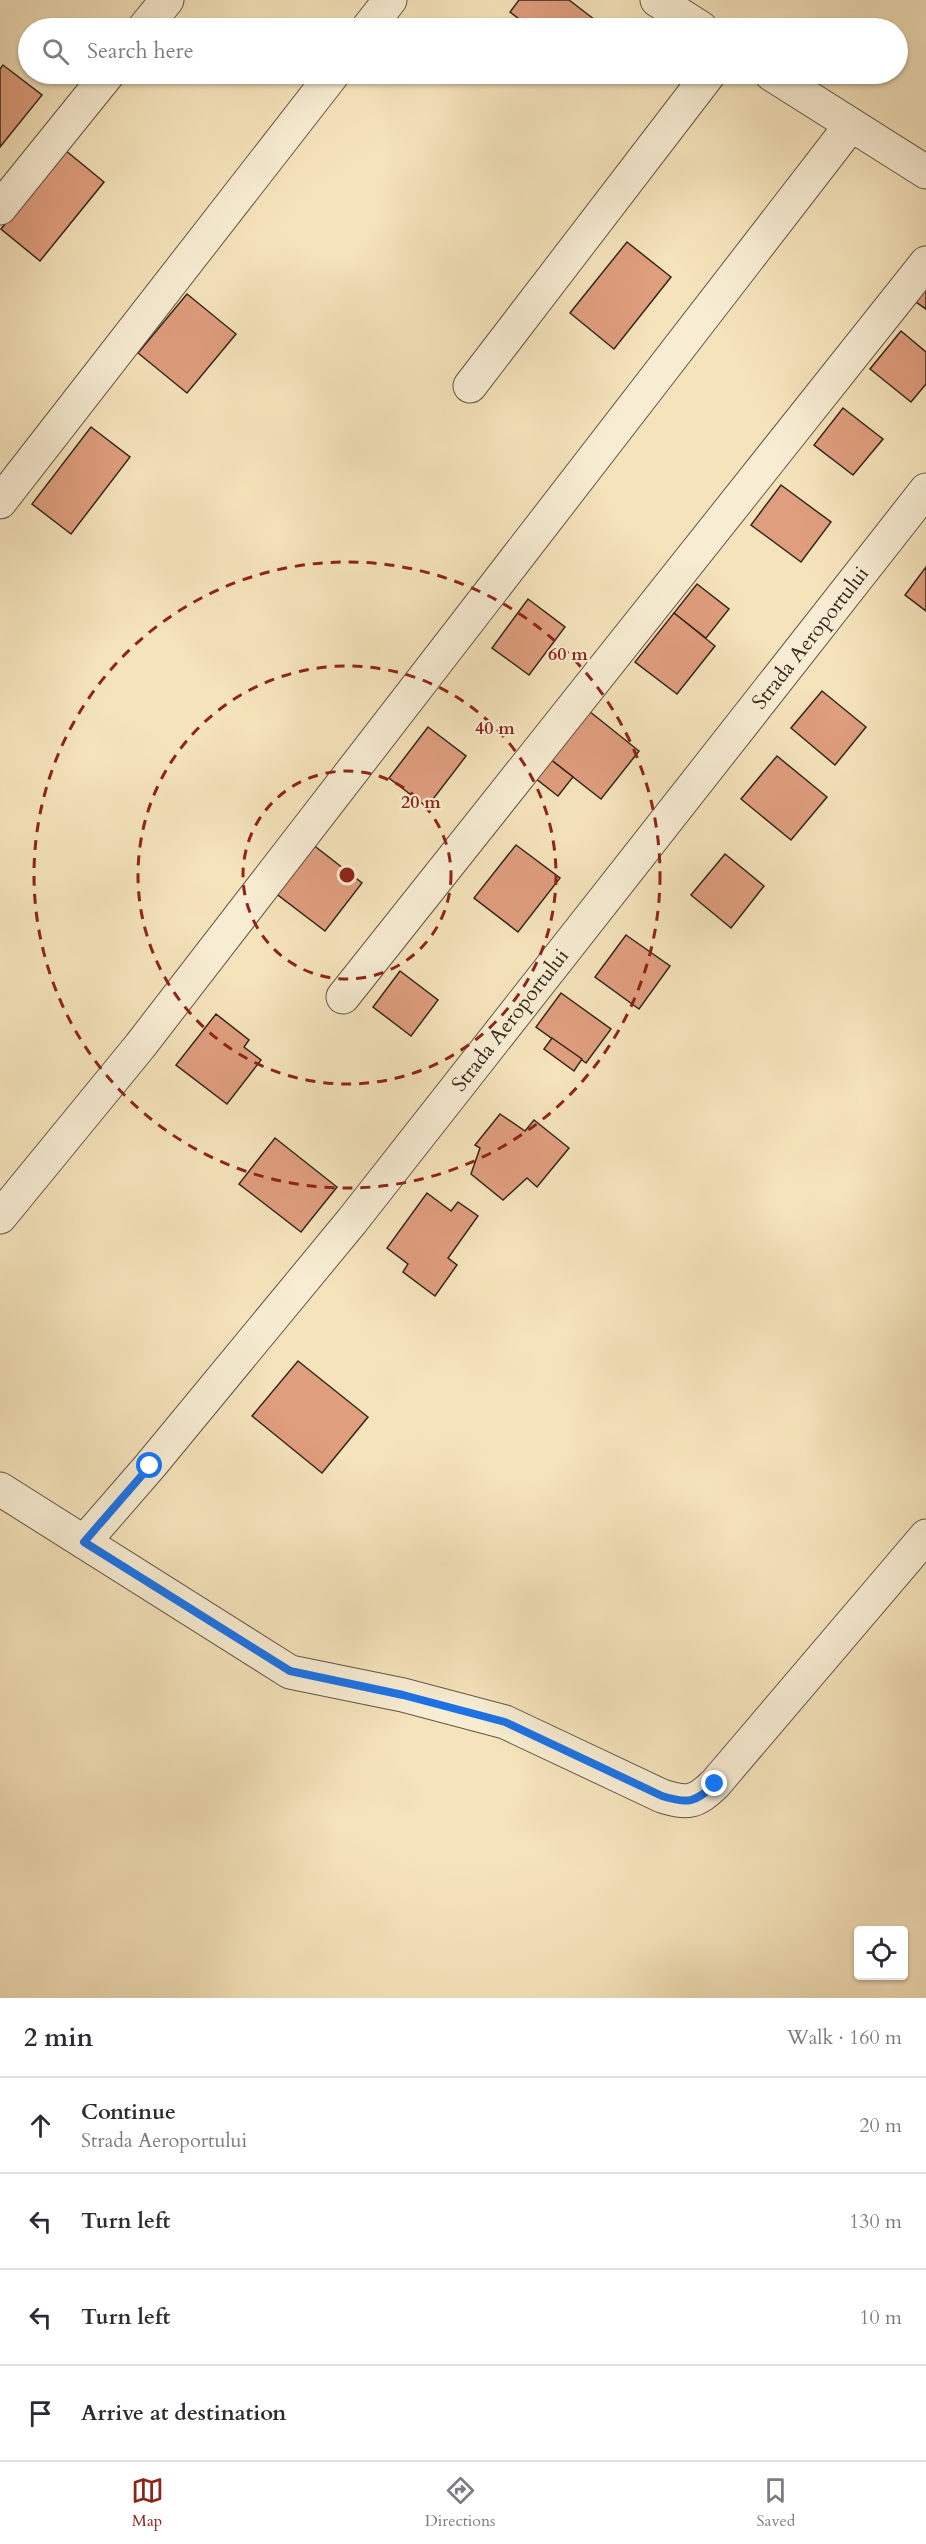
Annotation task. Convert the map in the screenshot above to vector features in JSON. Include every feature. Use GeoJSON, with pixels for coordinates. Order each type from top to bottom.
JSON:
{"type":"FeatureCollection","features":[{"type":"Feature","properties":{"kind":"street"},"geometry":{"type":"LineString","coordinates":[[152,18],[167,0]]}},
{"type":"Feature","properties":{"kind":"street"},"geometry":{"type":"LineString","coordinates":[[376,18],[390,0]]}},
{"type":"Feature","properties":{"kind":"street"},"geometry":{"type":"LineString","coordinates":[[657,0],[685,18]]}},
{"type":"Feature","properties":{"kind":"street"},"geometry":{"type":"LineString","coordinates":[[0,208],[100,84]]}},
{"type":"Feature","properties":{"kind":"street"},"geometry":{"type":"LineString","coordinates":[[0,502],[325,84]]}},
{"type":"Feature","properties":{"kind":"street"},"geometry":{"type":"LineString","coordinates":[[470,386],[702,84]]}},
{"type":"Feature","properties":{"kind":"street"},"geometry":{"type":"LineString","coordinates":[[787,84],[926,172]]}},
{"type":"Feature","properties":{"kind":"street"},"geometry":{"type":"LineString","coordinates":[[0,1217],[147,1037],[851,125]]}},
{"type":"Feature","properties":{"kind":"street"},"geometry":{"type":"LineString","coordinates":[[343,997],[926,263]]}},
{"type":"Feature","properties":{"kind":"street","name":"Strada Aeroportului"},"geometry":{"type":"LineString","coordinates":[[84,1542],[150,1466],[352,1221],[926,490]]}},
{"type":"Feature","properties":{"kind":"street"},"geometry":{"type":"LineString","coordinates":[[0,1489],[290,1671],[403,1695],[505,1722],[662,1796],[683,1803],[700,1798],[715,1784],[926,1536]]}},
{"type":"Feature","properties":{"kind":"building"},"geometry":{"type":"Polygon","coordinates":[[[519,0],[569,0],[592,18],[518,18],[510,12],[519,0]]]}},
{"type":"Feature","properties":{"kind":"building"},"geometry":{"type":"Polygon","coordinates":[[[3,65],[18,77],[18,84],[28,84],[42,95],[0,147],[0,69],[3,65]]]}},
{"type":"Feature","properties":{"kind":"building"},"geometry":{"type":"Polygon","coordinates":[[[65,150],[104,182],[40,261],[1,229],[65,150]]]}},
{"type":"Feature","properties":{"kind":"building"},"geometry":{"type":"Polygon","coordinates":[[[627,242],[671,277],[614,349],[570,313],[627,242]]]}},
{"type":"Feature","properties":{"kind":"building"},"geometry":{"type":"Polygon","coordinates":[[[926,283],[926,309],[913,300],[926,283]]]}},
{"type":"Feature","properties":{"kind":"building"},"geometry":{"type":"Polygon","coordinates":[[[187,294],[236,334],[187,393],[138,353],[187,294]]]}},
{"type":"Feature","properties":{"kind":"building"},"geometry":{"type":"Polygon","coordinates":[[[901,331],[926,352],[926,384],[911,402],[870,369],[901,331]]]}},
{"type":"Feature","properties":{"kind":"building"},"geometry":{"type":"Polygon","coordinates":[[[843,408],[883,439],[853,475],[814,445],[843,408]]]}},
{"type":"Feature","properties":{"kind":"building"},"geometry":{"type":"Polygon","coordinates":[[[91,427],[130,457],[71,534],[32,504],[91,427]]]}},
{"type":"Feature","properties":{"kind":"building"},"geometry":{"type":"Polygon","coordinates":[[[781,485],[831,522],[801,562],[751,525],[781,485]]]}},
{"type":"Feature","properties":{"kind":"building"},"geometry":{"type":"Polygon","coordinates":[[[926,567],[926,611],[905,595],[926,567]]]}},
{"type":"Feature","properties":{"kind":"building"},"geometry":{"type":"Polygon","coordinates":[[[697,584],[729,609],[706,638],[674,613],[697,584]]]}},
{"type":"Feature","properties":{"kind":"building"},"geometry":{"type":"Polygon","coordinates":[[[528,599],[565,627],[529,675],[492,648],[528,599]]]}},
{"type":"Feature","properties":{"kind":"building"},"geometry":{"type":"Polygon","coordinates":[[[674,613],[715,646],[677,694],[635,662],[674,613]]]}},
{"type":"Feature","properties":{"kind":"building"},"geometry":{"type":"Polygon","coordinates":[[[822,691],[866,727],[835,765],[791,728],[822,691]]]}},
{"type":"Feature","properties":{"kind":"building"},"geometry":{"type":"Polygon","coordinates":[[[589,711],[639,751],[601,799],[550,759],[589,711]]]}},
{"type":"Feature","properties":{"kind":"building"},"geometry":{"type":"Polygon","coordinates":[[[428,727],[466,756],[427,807],[389,778],[428,727]]]}},
{"type":"Feature","properties":{"kind":"building"},"geometry":{"type":"Polygon","coordinates":[[[777,756],[827,797],[791,840],[741,799],[777,756]]]}},
{"type":"Feature","properties":{"kind":"building"},"geometry":{"type":"Polygon","coordinates":[[[550,759],[573,777],[558,796],[535,778],[550,759]]]}},
{"type":"Feature","properties":{"kind":"building"},"geometry":{"type":"Polygon","coordinates":[[[312,844],[362,883],[325,931],[274,892],[312,844]]]}},
{"type":"Feature","properties":{"kind":"building"},"geometry":{"type":"Polygon","coordinates":[[[516,845],[560,878],[518,932],[474,898],[516,845]]]}},
{"type":"Feature","properties":{"kind":"building"},"geometry":{"type":"Polygon","coordinates":[[[725,854],[764,886],[731,928],[691,895],[725,854]]]}},
{"type":"Feature","properties":{"kind":"building"},"geometry":{"type":"Polygon","coordinates":[[[626,935],[670,966],[639,1009],[595,977],[626,935]]]}},
{"type":"Feature","properties":{"kind":"building"},"geometry":{"type":"Polygon","coordinates":[[[400,971],[438,1000],[411,1036],[373,1007],[400,971]]]}},
{"type":"Feature","properties":{"kind":"building"},"geometry":{"type":"Polygon","coordinates":[[[561,993],[611,1029],[586,1063],[536,1027],[561,993]]]}},
{"type":"Feature","properties":{"kind":"building"},"geometry":{"type":"Polygon","coordinates":[[[216,1014],[249,1040],[244,1047],[261,1060],[227,1104],[176,1065],[216,1014]]]}},
{"type":"Feature","properties":{"kind":"building"},"geometry":{"type":"Polygon","coordinates":[[[552,1038],[582,1059],[574,1071],[544,1049],[552,1038]]]}},
{"type":"Feature","properties":{"kind":"building"},"geometry":{"type":"Polygon","coordinates":[[[500,1114],[525,1131],[534,1120],[569,1148],[537,1187],[527,1178],[503,1200],[471,1174],[480,1148],[475,1145],[500,1114]]]}},
{"type":"Feature","properties":{"kind":"building"},"geometry":{"type":"Polygon","coordinates":[[[275,1138],[337,1187],[301,1232],[239,1184],[275,1138]]]}},
{"type":"Feature","properties":{"kind":"building"},"geometry":{"type":"Polygon","coordinates":[[[427,1193],[451,1211],[458,1202],[478,1216],[448,1258],[457,1265],[435,1296],[403,1272],[408,1264],[387,1248],[427,1193]]]}},
{"type":"Feature","properties":{"kind":"building"},"geometry":{"type":"Polygon","coordinates":[[[298,1361],[368,1417],[322,1473],[252,1416],[298,1361]]]}},
{"type":"Feature","properties":{"kind":"route"},"geometry":{"type":"LineString","coordinates":[[150,1466],[84,1542],[290,1671],[403,1695],[505,1722],[662,1796],[683,1803],[700,1798],[715,1784]]}}]}
